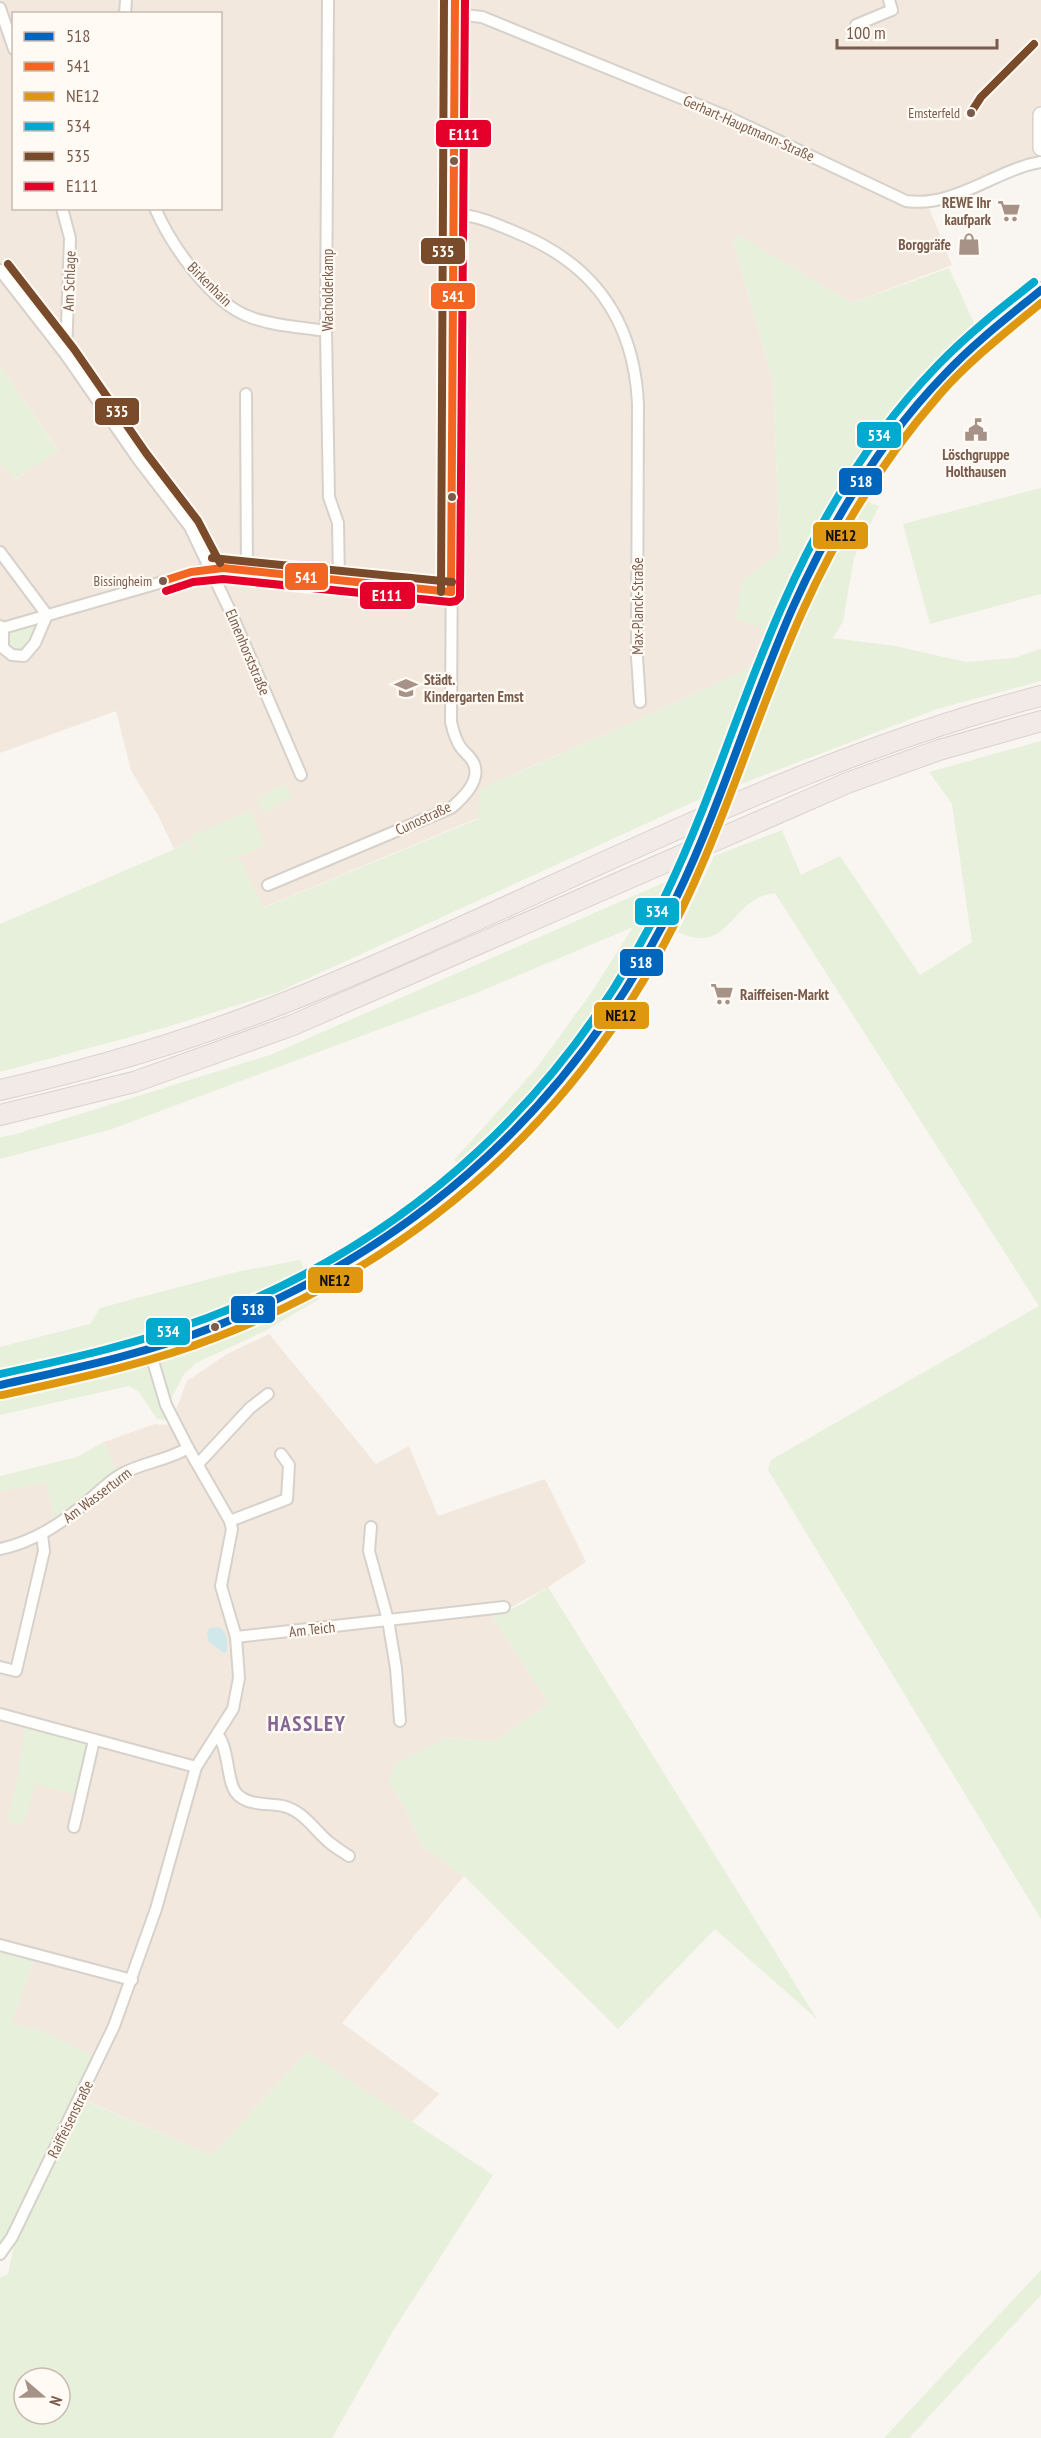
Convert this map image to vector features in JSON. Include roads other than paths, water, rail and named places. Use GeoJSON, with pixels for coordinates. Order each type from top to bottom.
{"type":"FeatureCollection","features":[{"type":"Feature","properties":{"kind":"highway"},"geometry":{"type":"LineString","coordinates":[[0,1090],[147,1053],[284,1004],[494,913],[661,836],[849,757],[943,724],[1041,696]]}},
{"type":"Feature","properties":{"kind":"highway"},"geometry":{"type":"LineString","coordinates":[[0,1115],[134,1082],[293,1025],[847,783],[939,750],[1041,721]]}},
{"type":"Feature","properties":{"kind":"main road"},"geometry":{"type":"LineString","coordinates":[[1041,115],[1041,148]]}},
{"type":"Feature","properties":{"kind":"main road"},"geometry":{"type":"LineString","coordinates":[[0,1385],[149,1348],[214,1326],[303,1286],[403,1227],[469,1177],[541,1106],[594,1040],[634,978],[676,897],[783,630],[835,524],[865,475],[906,418],[954,364],[1041,290]]}},
{"type":"Feature","properties":{"kind":"street","name":"Wacholderkamp"},"geometry":{"type":"LineString","coordinates":[[328,0],[326,331],[329,497],[338,524],[339,579]]}},
{"type":"Feature","properties":{"kind":"street","name":"Cunostraße"},"geometry":{"type":"LineString","coordinates":[[268,885],[451,808],[465,797],[474,779],[475,766],[469,755],[462,749],[451,722],[455,0]]}},
{"type":"Feature","properties":{"kind":"street"},"geometry":{"type":"LineString","coordinates":[[856,25],[892,10],[889,0]]}},
{"type":"Feature","properties":{"kind":"street"},"geometry":{"type":"LineString","coordinates":[[0,8],[12,43]]}},
{"type":"Feature","properties":{"kind":"street","name":"Gerhart-Hauptmann-Straße"},"geometry":{"type":"LineString","coordinates":[[455,14],[482,17],[577,55],[728,117],[891,195],[921,203],[938,200],[1005,172],[1041,162]]}},
{"type":"Feature","properties":{"kind":"street","name":"Am Schlage"},"geometry":{"type":"LineString","coordinates":[[63,210],[70,238],[66,356]]}},
{"type":"Feature","properties":{"kind":"street","name":"Birkenhain"},"geometry":{"type":"LineString","coordinates":[[156,210],[174,245],[192,268],[232,308],[252,318],[326,331]]}},
{"type":"Feature","properties":{"kind":"street","name":"Max-Planck-Straße"},"geometry":{"type":"LineString","coordinates":[[453,214],[471,215],[494,223],[562,255],[587,276],[602,293],[620,323],[636,376],[638,404],[637,657],[640,702]]}},
{"type":"Feature","properties":{"kind":"street","name":"Elmenhorststraße"},"geometry":{"type":"LineString","coordinates":[[0,270],[66,356],[138,459],[190,527],[211,568],[301,775]]}},
{"type":"Feature","properties":{"kind":"street"},"geometry":{"type":"LineString","coordinates":[[246,394],[247,570]]}},
{"type":"Feature","properties":{"kind":"street"},"geometry":{"type":"LineString","coordinates":[[0,552],[47,615]]}},
{"type":"Feature","properties":{"kind":"street"},"geometry":{"type":"LineString","coordinates":[[47,615],[35,643],[24,656],[12,655],[3,648],[1,627],[211,568],[451,592]]}},
{"type":"Feature","properties":{"kind":"street"},"geometry":{"type":"LineString","coordinates":[[149,1348],[166,1405],[230,1521],[287,1499],[289,1465],[281,1454]]}},
{"type":"Feature","properties":{"kind":"street"},"geometry":{"type":"LineString","coordinates":[[198,1464],[250,1408],[268,1394]]}},
{"type":"Feature","properties":{"kind":"street","name":"Am Wasserturm"},"geometry":{"type":"LineString","coordinates":[[0,1549],[42,1534],[68,1518],[117,1477],[136,1467],[171,1457],[188,1448]]}},
{"type":"Feature","properties":{"kind":"street","name":"Raiffeisenstraße"},"geometry":{"type":"LineString","coordinates":[[0,2254],[12,2237],[96,2066],[132,1980],[156,1909],[196,1767],[233,1709],[239,1678],[236,1637],[221,1586],[232,1529],[230,1521]]}},
{"type":"Feature","properties":{"kind":"street"},"geometry":{"type":"LineString","coordinates":[[371,1527],[369,1551],[388,1620],[396,1668],[400,1721]]}},
{"type":"Feature","properties":{"kind":"street"},"geometry":{"type":"LineString","coordinates":[[0,1667],[16,1671],[44,1551],[42,1534]]}},
{"type":"Feature","properties":{"kind":"street","name":"Am Teich"},"geometry":{"type":"LineString","coordinates":[[236,1637],[504,1607]]}},
{"type":"Feature","properties":{"kind":"street"},"geometry":{"type":"LineString","coordinates":[[0,1714],[196,1767]]}},
{"type":"Feature","properties":{"kind":"street"},"geometry":{"type":"LineString","coordinates":[[218,1735],[225,1744],[233,1788],[238,1796],[248,1801],[283,1806],[297,1812],[330,1844],[349,1856]]}},
{"type":"Feature","properties":{"kind":"street"},"geometry":{"type":"LineString","coordinates":[[75,1827],[94,1740]]}},
{"type":"Feature","properties":{"kind":"street"},"geometry":{"type":"LineString","coordinates":[[0,1945],[132,1980]]}},
{"type":"Feature","properties":{"kind":"water"},"geometry":{"type":"Polygon","coordinates":[[[218,1627],[223,1630],[227,1639],[227,1651],[224,1653],[208,1641],[207,1631],[218,1627]]]}},
{"type":"Feature","properties":{"kind":"place","name":"Emsterfeld"},"geometry":{"type":"Point","coordinates":[971,113]}},
{"type":"Feature","properties":{"kind":"place","name":"REWE Ihr kaufpark"},"geometry":{"type":"Point","coordinates":[1009,211]}},
{"type":"Feature","properties":{"kind":"place","name":"Borggräfe"},"geometry":{"type":"Point","coordinates":[969,244]}},
{"type":"Feature","properties":{"kind":"place","name":"Löschgruppe Holthausen"},"geometry":{"type":"Point","coordinates":[976,430]}},
{"type":"Feature","properties":{"kind":"place","name":"Bissingheim"},"geometry":{"type":"Point","coordinates":[163,581]}},
{"type":"Feature","properties":{"kind":"place","name":"Städt. Kindergarten Emst"},"geometry":{"type":"Point","coordinates":[406,688]}},
{"type":"Feature","properties":{"kind":"place","name":"Raiffeisen-Markt"},"geometry":{"type":"Point","coordinates":[722,994]}},
{"type":"Feature","properties":{"kind":"district","name":"HASSLEY"},"geometry":{"type":"Point","coordinates":[307,1723]}}]}
